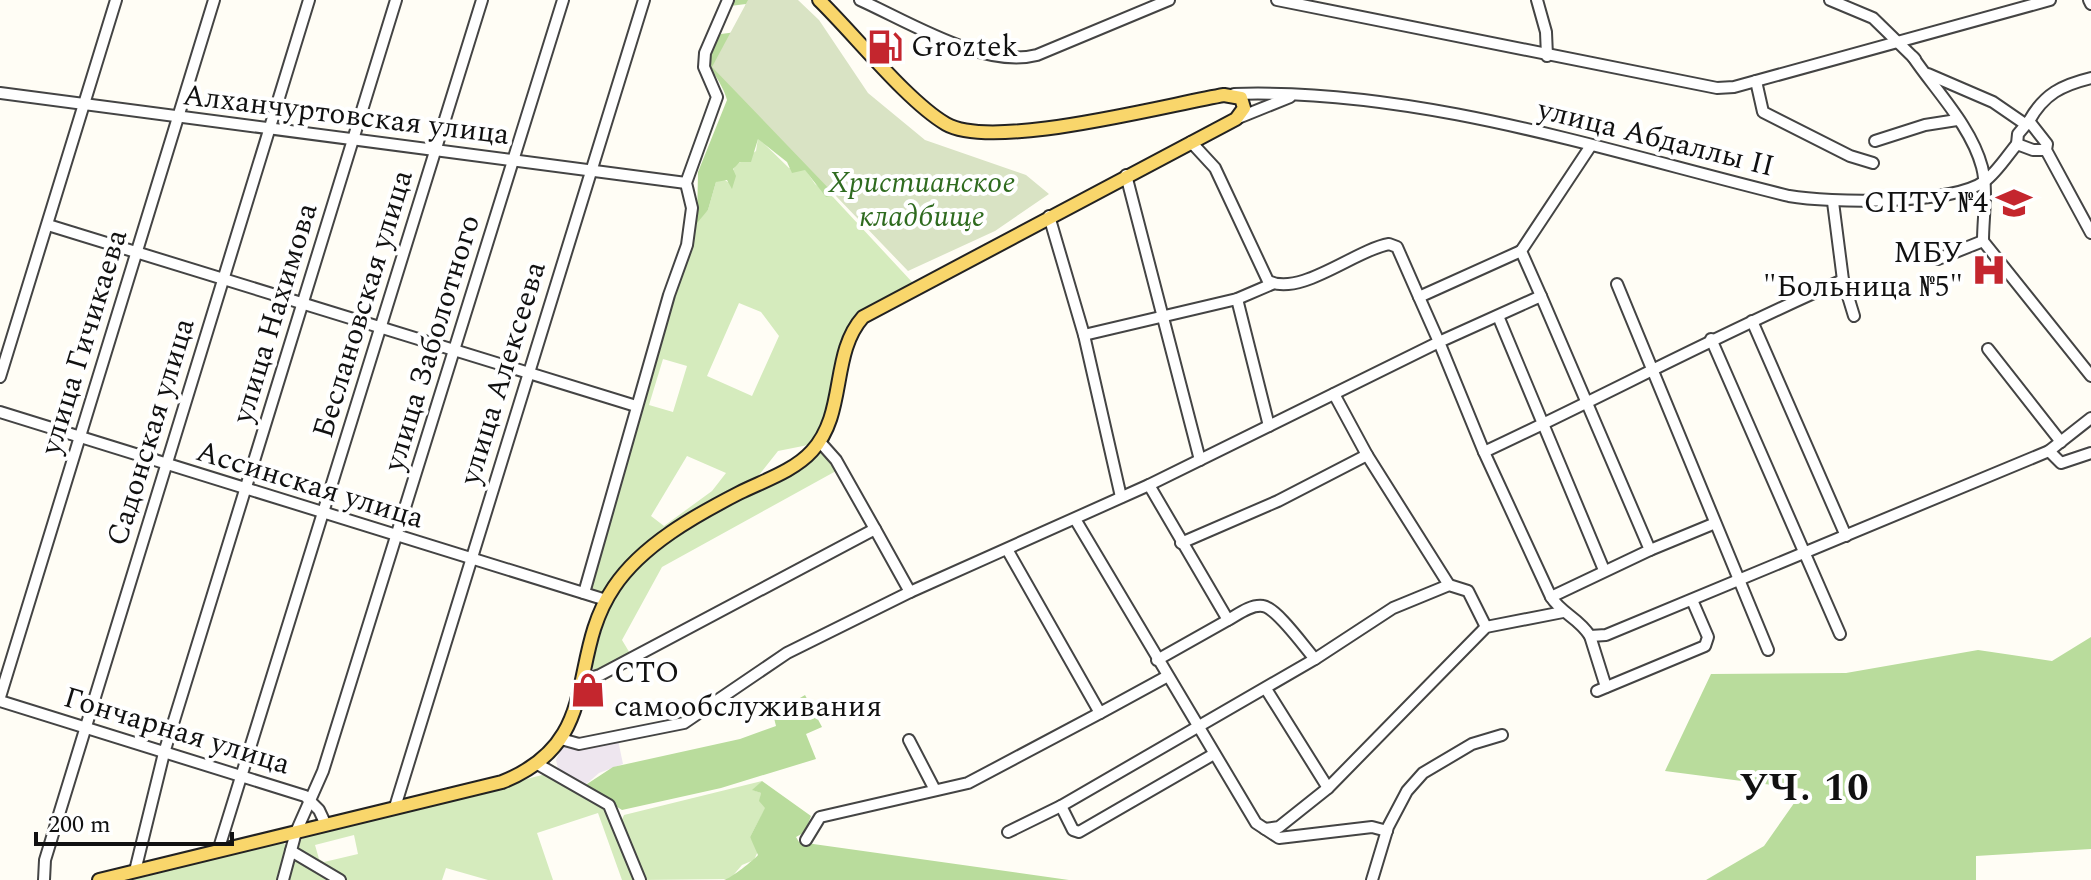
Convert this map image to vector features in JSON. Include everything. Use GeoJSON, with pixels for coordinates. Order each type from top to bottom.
{"type":"FeatureCollection","features":[{"type":"Feature","properties":{"kind":"main road"},"geometry":{"type":"LineString","coordinates":[[99,880],[502,782],[539,765],[561,739],[583,680],[606,600],[628,569],[660,542],[736,495],[790,468],[820,442],[836,405],[851,336],[863,317],[1242,114],[1244,101],[1234,94],[1036,129],[988,133],[961,130],[928,110],[823,1]]}},
{"type":"Feature","properties":{"kind":"street"},"geometry":{"type":"LineString","coordinates":[[0,377],[116,0]]}},
{"type":"Feature","properties":{"kind":"street","name":"улица Гичикаева"},"geometry":{"type":"LineString","coordinates":[[0,699],[214,0]]}},
{"type":"Feature","properties":{"kind":"street","name":"Садонская улица"},"geometry":{"type":"LineString","coordinates":[[44,880],[45,860],[309,0]]}},
{"type":"Feature","properties":{"kind":"street","name":"улица Нахимова"},"geometry":{"type":"LineString","coordinates":[[135,871],[164,753],[396,0]]}},
{"type":"Feature","properties":{"kind":"street","name":"Беслановская улица"},"geometry":{"type":"LineString","coordinates":[[218,851],[482,0]]}},
{"type":"Feature","properties":{"kind":"street","name":"улица Заболотного"},"geometry":{"type":"LineString","coordinates":[[283,880],[296,832],[323,771],[563,0]]}},
{"type":"Feature","properties":{"kind":"street","name":"улица Алексеева"},"geometry":{"type":"LineString","coordinates":[[395,807],[644,0]]}},
{"type":"Feature","properties":{"kind":"street"},"geometry":{"type":"LineString","coordinates":[[584,593],[636,406],[687,245],[692,208],[686,183],[717,97],[704,67],[705,53],[728,0]]}},
{"type":"Feature","properties":{"kind":"street"},"geometry":{"type":"LineString","coordinates":[[860,0],[966,47],[1014,60],[1037,55],[1169,0]]}},
{"type":"Feature","properties":{"kind":"street"},"geometry":{"type":"LineString","coordinates":[[1277,0],[1717,88],[1756,81],[1900,43],[2050,0]]}},
{"type":"Feature","properties":{"kind":"street"},"geometry":{"type":"LineString","coordinates":[[1537,0],[1546,32],[1547,56]]}},
{"type":"Feature","properties":{"kind":"street"},"geometry":{"type":"LineString","coordinates":[[1830,0],[1873,18],[1936,80],[1993,102],[2027,122],[2047,144],[2046,150],[2091,233]]}},
{"type":"Feature","properties":{"kind":"street"},"geometry":{"type":"LineString","coordinates":[[1913,57],[1977,155],[1984,182],[1983,241],[2091,376]]}},
{"type":"Feature","properties":{"kind":"street"},"geometry":{"type":"LineString","coordinates":[[1984,182],[2017,144],[2038,105],[2051,92],[2091,78]]}},
{"type":"Feature","properties":{"kind":"street"},"geometry":{"type":"LineString","coordinates":[[1756,81],[1763,112],[1850,156],[1873,163]]}},
{"type":"Feature","properties":{"kind":"street","name":"Алханчуртовская улица"},"geometry":{"type":"LineString","coordinates":[[0,93],[177,119],[354,138],[686,183]]}},
{"type":"Feature","properties":{"kind":"street","name":"улица Абдаллы II"},"geometry":{"type":"LineString","coordinates":[[1234,94],[1304,95],[1433,109],[1789,196],[1833,202],[1947,194],[1984,182]]}},
{"type":"Feature","properties":{"kind":"street"},"geometry":{"type":"LineString","coordinates":[[1236,119],[1282,99],[1304,95]]}},
{"type":"Feature","properties":{"kind":"street"},"geometry":{"type":"LineString","coordinates":[[1875,141],[1925,125],[1957,120]]}},
{"type":"Feature","properties":{"kind":"street"},"geometry":{"type":"LineString","coordinates":[[1191,142],[1215,168],[1258,266],[1272,284]]}},
{"type":"Feature","properties":{"kind":"street"},"geometry":{"type":"LineString","coordinates":[[2017,144],[2033,150],[2046,150]]}},
{"type":"Feature","properties":{"kind":"street"},"geometry":{"type":"LineString","coordinates":[[1419,297],[1521,251],[1590,147]]}},
{"type":"Feature","properties":{"kind":"street"},"geometry":{"type":"LineString","coordinates":[[1126,175],[1200,460]]}},
{"type":"Feature","properties":{"kind":"street"},"geometry":{"type":"LineString","coordinates":[[1833,202],[1843,280],[1854,316]]}},
{"type":"Feature","properties":{"kind":"street"},"geometry":{"type":"LineString","coordinates":[[1049,216],[1084,335],[1121,497]]}},
{"type":"Feature","properties":{"kind":"street"},"geometry":{"type":"LineString","coordinates":[[48,225],[527,375],[636,406]]}},
{"type":"Feature","properties":{"kind":"street"},"geometry":{"type":"LineString","coordinates":[[1938,259],[1983,241]]}},
{"type":"Feature","properties":{"kind":"street"},"geometry":{"type":"LineString","coordinates":[[1084,335],[1237,299],[1272,284],[1306,279],[1384,244],[1397,247],[1484,452],[1551,597],[1563,612],[1581,622],[1590,636],[1602,689],[1705,646],[1708,637],[1692,600]]}},
{"type":"Feature","properties":{"kind":"street"},"geometry":{"type":"LineString","coordinates":[[1521,251],[1650,550]]}},
{"type":"Feature","properties":{"kind":"street"},"geometry":{"type":"LineString","coordinates":[[1484,452],[1588,403],[1650,368],[1843,280]]}},
{"type":"Feature","properties":{"kind":"street"},"geometry":{"type":"LineString","coordinates":[[1617,284],[1713,524],[1768,650]]}},
{"type":"Feature","properties":{"kind":"street"},"geometry":{"type":"LineString","coordinates":[[561,739],[579,744],[684,723],[787,653],[910,592],[1008,551],[1149,485],[1439,342],[1541,296]]}},
{"type":"Feature","properties":{"kind":"street"},"geometry":{"type":"LineString","coordinates":[[1237,299],[1269,426]]}},
{"type":"Feature","properties":{"kind":"street"},"geometry":{"type":"LineString","coordinates":[[1498,316],[1604,570]]}},
{"type":"Feature","properties":{"kind":"street"},"geometry":{"type":"LineString","coordinates":[[1752,321],[1846,536]]}},
{"type":"Feature","properties":{"kind":"street"},"geometry":{"type":"LineString","coordinates":[[1711,339],[1840,634]]}},
{"type":"Feature","properties":{"kind":"street"},"geometry":{"type":"LineString","coordinates":[[1988,349],[2061,442]]}},
{"type":"Feature","properties":{"kind":"street"},"geometry":{"type":"LineString","coordinates":[[1334,394],[1367,455],[1449,585]]}},
{"type":"Feature","properties":{"kind":"street","name":"Ассинская улица"},"geometry":{"type":"LineString","coordinates":[[0,412],[606,600]]}},
{"type":"Feature","properties":{"kind":"street"},"geometry":{"type":"LineString","coordinates":[[1590,636],[1606,635],[2049,451],[2091,418]]}},
{"type":"Feature","properties":{"kind":"street"},"geometry":{"type":"LineString","coordinates":[[820,442],[836,460],[910,592]]}},
{"type":"Feature","properties":{"kind":"street"},"geometry":{"type":"LineString","coordinates":[[2049,451],[2061,463],[2091,453]]}},
{"type":"Feature","properties":{"kind":"street"},"geometry":{"type":"LineString","coordinates":[[1181,543],[1278,501],[1367,455]]}},
{"type":"Feature","properties":{"kind":"street"},"geometry":{"type":"LineString","coordinates":[[1149,485],[1228,620]]}},
{"type":"Feature","properties":{"kind":"street"},"geometry":{"type":"LineString","coordinates":[[1075,519],[1250,815],[1279,838],[1372,827],[1387,831]]}},
{"type":"Feature","properties":{"kind":"street"},"geometry":{"type":"LineString","coordinates":[[1551,597],[1604,570],[1713,524]]}},
{"type":"Feature","properties":{"kind":"street"},"geometry":{"type":"LineString","coordinates":[[583,680],[600,675],[784,580],[875,529]]}},
{"type":"Feature","properties":{"kind":"street"},"geometry":{"type":"LineString","coordinates":[[1008,551],[1100,713]]}},
{"type":"Feature","properties":{"kind":"street"},"geometry":{"type":"LineString","coordinates":[[1008,832],[1061,806],[1266,689],[1393,608],[1449,585],[1468,591],[1486,627]]}},
{"type":"Feature","properties":{"kind":"street"},"geometry":{"type":"LineString","coordinates":[[1157,660],[1228,620],[1263,606],[1273,611],[1315,659]]}},
{"type":"Feature","properties":{"kind":"street"},"geometry":{"type":"LineString","coordinates":[[1265,829],[1279,827],[1328,788],[1486,627],[1563,612]]}},
{"type":"Feature","properties":{"kind":"street"},"geometry":{"type":"LineString","coordinates":[[806,840],[820,817],[980,778],[1166,677]]}},
{"type":"Feature","properties":{"kind":"street"},"geometry":{"type":"LineString","coordinates":[[1266,689],[1328,788]]}},
{"type":"Feature","properties":{"kind":"street","name":"Гончарная улица"},"geometry":{"type":"LineString","coordinates":[[0,699],[240,779],[311,799],[326,825]]}},
{"type":"Feature","properties":{"kind":"street"},"geometry":{"type":"LineString","coordinates":[[1372,880],[1387,831],[1407,791],[1423,773],[1472,744],[1502,735]]}},
{"type":"Feature","properties":{"kind":"street"},"geometry":{"type":"LineString","coordinates":[[909,740],[935,790]]}},
{"type":"Feature","properties":{"kind":"street"},"geometry":{"type":"LineString","coordinates":[[1061,806],[1077,832],[1214,754]]}},
{"type":"Feature","properties":{"kind":"street"},"geometry":{"type":"LineString","coordinates":[[539,765],[609,805],[617,817],[640,880]]}},
{"type":"Feature","properties":{"kind":"street"},"geometry":{"type":"LineString","coordinates":[[291,851],[340,880]]}},
{"type":"Feature","properties":{"kind":"shaded area"},"geometry":{"type":"Polygon","coordinates":[[[618,740],[623,764],[599,773],[584,786],[559,773],[556,760],[563,744],[618,740]]]}},
{"type":"Feature","properties":{"kind":"green space"},"geometry":{"type":"Polygon","coordinates":[[[730,0],[797,0],[838,194],[826,197],[805,170],[792,173],[787,162],[758,139],[751,162],[740,162],[733,169],[736,176],[732,189],[727,180],[716,182],[708,210],[697,223],[698,172],[727,100],[712,68],[710,53],[721,34],[736,32],[746,4],[730,6],[730,0]]]}},
{"type":"Feature","properties":{"kind":"green space","name":"Христианское кладбище"},"geometry":{"type":"Polygon","coordinates":[[[748,0],[798,0],[819,20],[868,93],[925,140],[1026,175],[1049,194],[995,231],[908,271],[712,67],[748,0]]]}},
{"type":"Feature","properties":{"kind":"green space"},"geometry":{"type":"Polygon","coordinates":[[[758,138],[789,168],[805,169],[815,184],[833,197],[913,283],[863,309],[845,331],[832,403],[813,444],[778,451],[755,480],[721,497],[604,593],[597,593],[590,585],[635,421],[693,241],[695,222],[708,210],[716,182],[721,178],[728,182],[735,166],[756,151],[758,138]],[[739,303],[707,376],[752,396],[779,336],[761,312],[739,303]],[[663,359],[649,405],[673,412],[687,366],[663,359]],[[687,456],[651,516],[664,526],[712,491],[726,473],[687,456]]]}},
{"type":"Feature","properties":{"kind":"green space"},"geometry":{"type":"Polygon","coordinates":[[[819,452],[828,456],[836,471],[662,567],[622,640],[631,655],[599,671],[593,669],[601,633],[615,598],[635,569],[661,545],[691,524],[819,452]]]}},
{"type":"Feature","properties":{"kind":"green space"},"geometry":{"type":"Polygon","coordinates":[[[2091,637],[2091,849],[1976,856],[1976,880],[1706,880],[1764,846],[1804,789],[1665,771],[1711,674],[1846,673],[1978,650],[2052,661],[2091,637]]]}},
{"type":"Feature","properties":{"kind":"green space"},"geometry":{"type":"Polygon","coordinates":[[[805,695],[822,727],[806,734],[816,759],[721,788],[622,810],[584,786],[613,767],[740,739],[776,726],[773,714],[805,695]]]}},
{"type":"Feature","properties":{"kind":"green space"},"geometry":{"type":"Polygon","coordinates":[[[546,774],[606,807],[638,880],[622,880],[598,813],[537,833],[553,880],[488,880],[446,868],[442,880],[347,880],[298,850],[298,842],[306,836],[546,774]],[[354,835],[315,845],[319,859],[324,862],[358,854],[354,835]]]}},
{"type":"Feature","properties":{"kind":"green space"},"geometry":{"type":"Polygon","coordinates":[[[762,781],[753,790],[761,793],[760,801],[766,807],[750,837],[758,851],[754,860],[742,865],[730,879],[642,880],[621,822],[624,815],[762,781]]]}},
{"type":"Feature","properties":{"kind":"green space"},"geometry":{"type":"Polygon","coordinates":[[[762,781],[811,816],[805,832],[796,837],[799,842],[1069,880],[724,880],[758,855],[750,837],[765,808],[759,801],[761,793],[752,790],[762,781]]]}},
{"type":"Feature","properties":{"kind":"green space"},"geometry":{"type":"Polygon","coordinates":[[[281,841],[288,847],[279,880],[133,880],[132,876],[281,841]]]}},
{"type":"Feature","properties":{"kind":"green space"},"geometry":{"type":"Polygon","coordinates":[[[296,859],[336,880],[287,880],[296,859]]]}},
{"type":"Feature","properties":{"kind":"place","name":"Groztek"},"geometry":{"type":"Point","coordinates":[885,47]}},
{"type":"Feature","properties":{"kind":"place","name":"СПТУ №4"},"geometry":{"type":"Point","coordinates":[2014,203]}},
{"type":"Feature","properties":{"kind":"place","name":"МБУ \"Больница №5\""},"geometry":{"type":"Point","coordinates":[1989,270]}},
{"type":"Feature","properties":{"kind":"place","name":"СТО самообслуживания"},"geometry":{"type":"Point","coordinates":[588,690]}},
{"type":"Feature","properties":{"kind":"district","name":"УЧ. 10"},"geometry":{"type":"Point","coordinates":[1805,789]}}]}
